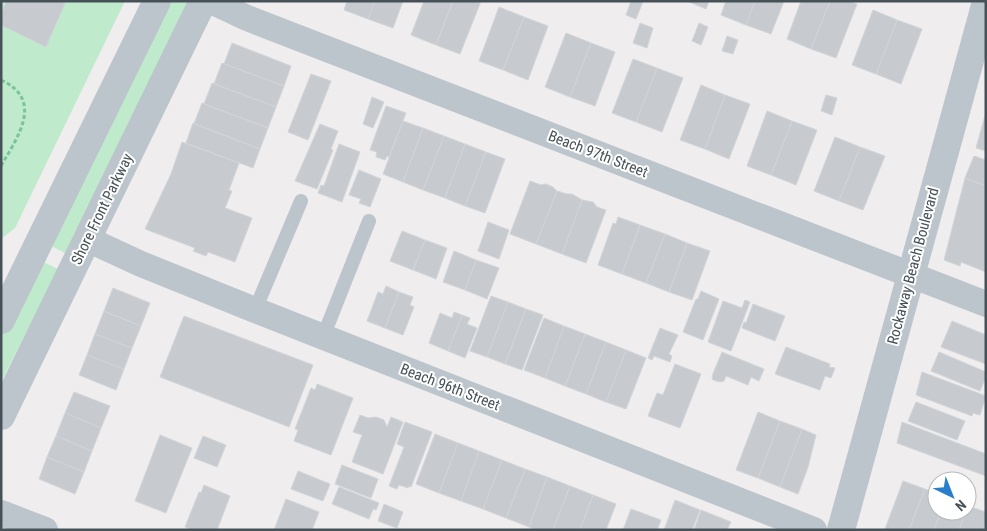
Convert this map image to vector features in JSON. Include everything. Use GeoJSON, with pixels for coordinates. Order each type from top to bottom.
{"type":"FeatureCollection","features":[{"type":"Feature","properties":{"kind":"street"},"geometry":{"type":"LineString","coordinates":[[1,320],[157,1]]}},
{"type":"Feature","properties":{"kind":"street","name":"Shore Front Parkway"},"geometry":{"type":"LineString","coordinates":[[1,416],[203,1]]}},
{"type":"Feature","properties":{"kind":"street","name":"Beach 97th Street"},"geometry":{"type":"LineString","coordinates":[[211,1],[266,25],[986,304]]}},
{"type":"Feature","properties":{"kind":"street","name":"Rockaway Beach Boulevard"},"geometry":{"type":"LineString","coordinates":[[841,530],[983,3]]}},
{"type":"Feature","properties":{"kind":"street","name":"Beach 96th Street"},"geometry":{"type":"LineString","coordinates":[[87,239],[141,264],[255,310],[814,530]]}},
{"type":"Feature","properties":{"kind":"street"},"geometry":{"type":"LineString","coordinates":[[1,513],[45,530]]}},
{"type":"Feature","properties":{"kind":"lane"},"geometry":{"type":"LineString","coordinates":[[255,310],[301,201]]}},
{"type":"Feature","properties":{"kind":"lane"},"geometry":{"type":"LineString","coordinates":[[323,337],[369,221]]}},
{"type":"Feature","properties":{"kind":"path"},"geometry":{"type":"LineString","coordinates":[[1,80],[11,84],[19,93],[24,104],[25,117],[21,130],[1,166]]}},
{"type":"Feature","properties":{"kind":"green space"},"geometry":{"type":"Polygon","coordinates":[[[1,1],[125,1],[15,228],[1,239],[1,1]]]}},
{"type":"Feature","properties":{"kind":"green space"},"geometry":{"type":"Polygon","coordinates":[[[165,1],[188,1],[65,253],[47,244],[165,1]]]}},
{"type":"Feature","properties":{"kind":"green space"},"geometry":{"type":"Polygon","coordinates":[[[39,260],[58,269],[1,382],[1,335],[39,260]]]}},
{"type":"Feature","properties":{"kind":"building"},"geometry":{"type":"Polygon","coordinates":[[[7,1],[66,1],[46,47],[1,25],[1,13],[7,1]]]}},
{"type":"Feature","properties":{"kind":"building"},"geometry":{"type":"Polygon","coordinates":[[[347,1],[375,1],[368,19],[344,10],[347,1]]]}},
{"type":"Feature","properties":{"kind":"building"},"geometry":{"type":"Polygon","coordinates":[[[375,1],[403,1],[393,28],[368,19],[375,1]]]}},
{"type":"Feature","properties":{"kind":"building"},"geometry":{"type":"Polygon","coordinates":[[[424,1],[453,1],[436,45],[411,35],[424,1]]]}},
{"type":"Feature","properties":{"kind":"building"},"geometry":{"type":"Polygon","coordinates":[[[453,1],[481,1],[460,54],[436,45],[453,1]]]}},
{"type":"Feature","properties":{"kind":"building"},"geometry":{"type":"Polygon","coordinates":[[[631,1],[643,1],[636,19],[626,15],[631,1]]]}},
{"type":"Feature","properties":{"kind":"building"},"geometry":{"type":"Polygon","coordinates":[[[687,1],[709,1],[706,9],[687,1]]]}},
{"type":"Feature","properties":{"kind":"building"},"geometry":{"type":"Polygon","coordinates":[[[726,1],[755,1],[746,25],[721,15],[726,1]]]}},
{"type":"Feature","properties":{"kind":"building"},"geometry":{"type":"Polygon","coordinates":[[[755,1],[784,1],[771,34],[746,25],[755,1]]]}},
{"type":"Feature","properties":{"kind":"building"},"geometry":{"type":"Polygon","coordinates":[[[801,1],[830,1],[811,49],[787,39],[801,1]]]}},
{"type":"Feature","properties":{"kind":"building"},"geometry":{"type":"Polygon","coordinates":[[[830,1],[849,1],[857,4],[836,58],[811,49],[830,1]]]}},
{"type":"Feature","properties":{"kind":"building"},"geometry":{"type":"Polygon","coordinates":[[[499,7],[524,17],[503,70],[479,61],[499,7]]]}},
{"type":"Feature","properties":{"kind":"building"},"geometry":{"type":"Polygon","coordinates":[[[873,10],[897,20],[876,74],[852,65],[873,10]]]}},
{"type":"Feature","properties":{"kind":"building"},"geometry":{"type":"Polygon","coordinates":[[[524,17],[548,26],[528,80],[503,70],[524,17]]]}},
{"type":"Feature","properties":{"kind":"building"},"geometry":{"type":"Polygon","coordinates":[[[897,20],[922,29],[901,84],[876,74],[897,20]]]}},
{"type":"Feature","properties":{"kind":"building"},"geometry":{"type":"Polygon","coordinates":[[[640,23],[653,28],[647,48],[633,43],[640,23]]]}},
{"type":"Feature","properties":{"kind":"building"},"geometry":{"type":"Polygon","coordinates":[[[699,23],[708,27],[701,45],[692,41],[699,23]]]}},
{"type":"Feature","properties":{"kind":"building"},"geometry":{"type":"Polygon","coordinates":[[[566,33],[591,43],[570,97],[545,87],[566,33]]]}},
{"type":"Feature","properties":{"kind":"building"},"geometry":{"type":"Polygon","coordinates":[[[727,36],[738,40],[733,54],[722,51],[727,36]]]}},
{"type":"Feature","properties":{"kind":"building"},"geometry":{"type":"Polygon","coordinates":[[[232,43],[291,66],[284,86],[224,64],[232,43]]]}},
{"type":"Feature","properties":{"kind":"building"},"geometry":{"type":"Polygon","coordinates":[[[591,43],[615,52],[595,106],[570,97],[591,43]]]}},
{"type":"Feature","properties":{"kind":"building"},"geometry":{"type":"Polygon","coordinates":[[[633,59],[657,68],[636,122],[612,113],[633,59]]]}},
{"type":"Feature","properties":{"kind":"building"},"geometry":{"type":"Polygon","coordinates":[[[222,63],[284,86],[276,107],[214,84],[222,63]]]}},
{"type":"Feature","properties":{"kind":"building"},"geometry":{"type":"Polygon","coordinates":[[[657,68],[683,78],[662,132],[636,122],[657,68]]]}},
{"type":"Feature","properties":{"kind":"building"},"geometry":{"type":"Polygon","coordinates":[[[311,74],[331,81],[308,140],[288,132],[311,74]]]}},
{"type":"Feature","properties":{"kind":"building"},"geometry":{"type":"Polygon","coordinates":[[[212,83],[276,107],[268,128],[204,104],[212,83]]]}},
{"type":"Feature","properties":{"kind":"building"},"geometry":{"type":"Polygon","coordinates":[[[701,85],[725,95],[705,149],[680,140],[701,85]]]}},
{"type":"Feature","properties":{"kind":"building"},"geometry":{"type":"Polygon","coordinates":[[[725,95],[750,104],[729,159],[705,149],[725,95]]]}},
{"type":"Feature","properties":{"kind":"building"},"geometry":{"type":"Polygon","coordinates":[[[826,95],[837,98],[832,115],[821,111],[826,95]]]}},
{"type":"Feature","properties":{"kind":"building"},"geometry":{"type":"Polygon","coordinates":[[[372,97],[384,102],[373,128],[363,124],[372,97]]]}},
{"type":"Feature","properties":{"kind":"building"},"geometry":{"type":"Polygon","coordinates":[[[202,103],[268,128],[260,149],[194,124],[202,103]]]}},
{"type":"Feature","properties":{"kind":"building"},"geometry":{"type":"Polygon","coordinates":[[[386,106],[406,113],[389,157],[387,156],[385,160],[376,157],[377,152],[370,150],[386,106]]]}},
{"type":"Feature","properties":{"kind":"building"},"geometry":{"type":"Polygon","coordinates":[[[767,111],[792,121],[771,175],[747,166],[767,111]]]}},
{"type":"Feature","properties":{"kind":"building"},"geometry":{"type":"Polygon","coordinates":[[[986,112],[986,151],[976,148],[986,112]]]}},
{"type":"Feature","properties":{"kind":"building"},"geometry":{"type":"Polygon","coordinates":[[[403,121],[423,128],[403,182],[383,174],[403,121]]]}},
{"type":"Feature","properties":{"kind":"building"},"geometry":{"type":"Polygon","coordinates":[[[792,121],[817,130],[796,185],[771,175],[792,121]]]}},
{"type":"Feature","properties":{"kind":"building"},"geometry":{"type":"Polygon","coordinates":[[[193,123],[260,149],[253,168],[186,143],[193,123]]]}},
{"type":"Feature","properties":{"kind":"building"},"geometry":{"type":"Polygon","coordinates":[[[320,124],[338,131],[331,149],[333,150],[317,189],[295,181],[320,124]]]}},
{"type":"Feature","properties":{"kind":"building"},"geometry":{"type":"Polygon","coordinates":[[[423,128],[444,136],[423,190],[403,182],[423,128]]]}},
{"type":"Feature","properties":{"kind":"building"},"geometry":{"type":"Polygon","coordinates":[[[444,136],[465,144],[445,198],[423,190],[444,136]]]}},
{"type":"Feature","properties":{"kind":"building"},"geometry":{"type":"Polygon","coordinates":[[[835,137],[860,147],[839,201],[814,191],[835,137]]]}},
{"type":"Feature","properties":{"kind":"building"},"geometry":{"type":"Polygon","coordinates":[[[182,142],[239,163],[229,190],[232,191],[225,208],[252,218],[235,262],[208,252],[206,256],[193,251],[195,248],[145,229],[171,174],[182,142]]]}},
{"type":"Feature","properties":{"kind":"building"},"geometry":{"type":"Polygon","coordinates":[[[339,144],[360,152],[342,202],[318,193],[321,185],[324,186],[339,144]]]}},
{"type":"Feature","properties":{"kind":"building"},"geometry":{"type":"Polygon","coordinates":[[[465,144],[486,152],[465,206],[445,198],[465,144]]]}},
{"type":"Feature","properties":{"kind":"building"},"geometry":{"type":"Polygon","coordinates":[[[860,147],[885,156],[863,210],[839,201],[860,147]]]}},
{"type":"Feature","properties":{"kind":"building"},"geometry":{"type":"Polygon","coordinates":[[[486,152],[505,159],[485,213],[465,206],[486,152]]]}},
{"type":"Feature","properties":{"kind":"building"},"geometry":{"type":"Polygon","coordinates":[[[974,156],[986,160],[986,186],[965,178],[974,156]]]}},
{"type":"Feature","properties":{"kind":"building"},"geometry":{"type":"Polygon","coordinates":[[[359,170],[381,179],[370,207],[359,203],[361,199],[349,195],[359,170]]]}},
{"type":"Feature","properties":{"kind":"building"},"geometry":{"type":"Polygon","coordinates":[[[965,178],[986,186],[986,272],[961,262],[960,266],[944,260],[965,178]]]}},
{"type":"Feature","properties":{"kind":"building"},"geometry":{"type":"Polygon","coordinates":[[[530,181],[541,185],[546,184],[557,191],[536,244],[510,234],[530,181]]]}},
{"type":"Feature","properties":{"kind":"building"},"geometry":{"type":"Polygon","coordinates":[[[557,191],[572,194],[582,200],[562,254],[536,244],[557,191]]]}},
{"type":"Feature","properties":{"kind":"building"},"geometry":{"type":"Polygon","coordinates":[[[582,200],[593,202],[597,207],[606,210],[586,263],[562,254],[582,200]]]}},
{"type":"Feature","properties":{"kind":"building"},"geometry":{"type":"Polygon","coordinates":[[[618,217],[640,225],[622,274],[598,265],[613,223],[616,224],[618,217]]]}},
{"type":"Feature","properties":{"kind":"building"},"geometry":{"type":"Polygon","coordinates":[[[488,222],[509,230],[499,259],[478,251],[488,222]]]}},
{"type":"Feature","properties":{"kind":"building"},"geometry":{"type":"Polygon","coordinates":[[[640,225],[665,234],[646,283],[622,274],[640,225]]]}},
{"type":"Feature","properties":{"kind":"building"},"geometry":{"type":"Polygon","coordinates":[[[402,231],[425,240],[413,270],[390,261],[402,231]]]}},
{"type":"Feature","properties":{"kind":"building"},"geometry":{"type":"Polygon","coordinates":[[[665,234],[687,243],[669,292],[646,283],[665,234]]]}},
{"type":"Feature","properties":{"kind":"building"},"geometry":{"type":"Polygon","coordinates":[[[425,240],[447,248],[436,279],[413,270],[425,240]]]}},
{"type":"Feature","properties":{"kind":"building"},"geometry":{"type":"Polygon","coordinates":[[[687,243],[710,251],[692,300],[669,292],[687,243]]]}},
{"type":"Feature","properties":{"kind":"building"},"geometry":{"type":"Polygon","coordinates":[[[454,251],[476,260],[465,290],[443,282],[454,251]]]}},
{"type":"Feature","properties":{"kind":"building"},"geometry":{"type":"Polygon","coordinates":[[[476,260],[499,268],[487,299],[465,290],[476,260]]]}},
{"type":"Feature","properties":{"kind":"building"},"geometry":{"type":"Polygon","coordinates":[[[386,286],[399,292],[385,328],[367,321],[378,292],[383,294],[386,286]]]}},
{"type":"Feature","properties":{"kind":"building"},"geometry":{"type":"Polygon","coordinates":[[[113,288],[150,303],[141,326],[104,311],[113,288]]]}},
{"type":"Feature","properties":{"kind":"building"},"geometry":{"type":"Polygon","coordinates":[[[701,291],[719,299],[703,340],[683,332],[701,291]]]}},
{"type":"Feature","properties":{"kind":"building"},"geometry":{"type":"Polygon","coordinates":[[[399,292],[413,297],[410,305],[414,307],[403,335],[385,328],[399,292]]]}},
{"type":"Feature","properties":{"kind":"building"},"geometry":{"type":"Polygon","coordinates":[[[491,296],[508,302],[487,357],[470,351],[491,296]]]}},
{"type":"Feature","properties":{"kind":"building"},"geometry":{"type":"Polygon","coordinates":[[[745,300],[750,302],[731,351],[708,342],[723,301],[742,308],[745,300]]]}},
{"type":"Feature","properties":{"kind":"building"},"geometry":{"type":"Polygon","coordinates":[[[508,302],[526,309],[505,364],[487,357],[508,302]]]}},
{"type":"Feature","properties":{"kind":"building"},"geometry":{"type":"Polygon","coordinates":[[[753,304],[785,316],[775,341],[742,328],[744,322],[746,323],[753,304]]]}},
{"type":"Feature","properties":{"kind":"building"},"geometry":{"type":"Polygon","coordinates":[[[526,309],[543,315],[522,370],[505,364],[526,309]]]}},
{"type":"Feature","properties":{"kind":"building"},"geometry":{"type":"Polygon","coordinates":[[[104,311],[141,326],[132,348],[95,334],[104,311]]]}},
{"type":"Feature","properties":{"kind":"building"},"geometry":{"type":"Polygon","coordinates":[[[454,312],[462,315],[448,351],[429,343],[440,313],[452,318],[454,312]]]}},
{"type":"Feature","properties":{"kind":"building"},"geometry":{"type":"Polygon","coordinates":[[[462,315],[470,318],[467,324],[477,328],[465,358],[448,351],[462,315]]]}},
{"type":"Feature","properties":{"kind":"building"},"geometry":{"type":"Polygon","coordinates":[[[184,316],[313,365],[289,427],[160,377],[184,316]]]}},
{"type":"Feature","properties":{"kind":"building"},"geometry":{"type":"Polygon","coordinates":[[[544,318],[564,326],[545,378],[524,370],[544,318]]]}},
{"type":"Feature","properties":{"kind":"building"},"geometry":{"type":"Polygon","coordinates":[[[952,321],[986,335],[986,364],[941,347],[952,321]]]}},
{"type":"Feature","properties":{"kind":"building"},"geometry":{"type":"Polygon","coordinates":[[[564,326],[585,334],[565,386],[545,378],[564,326]]]}},
{"type":"Feature","properties":{"kind":"building"},"geometry":{"type":"Polygon","coordinates":[[[660,328],[678,335],[669,354],[672,356],[670,362],[654,356],[652,360],[648,358],[660,328]]]}},
{"type":"Feature","properties":{"kind":"building"},"geometry":{"type":"Polygon","coordinates":[[[95,334],[132,348],[124,369],[87,355],[95,334]]]}},
{"type":"Feature","properties":{"kind":"building"},"geometry":{"type":"Polygon","coordinates":[[[585,334],[606,342],[586,394],[565,386],[585,334]]]}},
{"type":"Feature","properties":{"kind":"building"},"geometry":{"type":"Polygon","coordinates":[[[606,342],[626,350],[606,402],[586,394],[606,342]]]}},
{"type":"Feature","properties":{"kind":"building"},"geometry":{"type":"Polygon","coordinates":[[[786,347],[830,364],[829,367],[835,368],[831,378],[825,376],[820,390],[775,374],[786,347]]]}},
{"type":"Feature","properties":{"kind":"building"},"geometry":{"type":"Polygon","coordinates":[[[626,350],[646,358],[626,409],[606,402],[626,350]]]}},
{"type":"Feature","properties":{"kind":"building"},"geometry":{"type":"Polygon","coordinates":[[[722,352],[764,369],[759,381],[751,377],[748,385],[726,376],[724,381],[713,380],[712,376],[722,352]]]}},
{"type":"Feature","properties":{"kind":"building"},"geometry":{"type":"Polygon","coordinates":[[[939,352],[986,372],[986,377],[980,391],[931,371],[939,352]]]}},
{"type":"Feature","properties":{"kind":"building"},"geometry":{"type":"Polygon","coordinates":[[[87,355],[124,369],[116,390],[79,375],[87,355]]]}},
{"type":"Feature","properties":{"kind":"building"},"geometry":{"type":"Polygon","coordinates":[[[675,364],[701,374],[680,428],[648,416],[657,393],[663,395],[675,364]]]}},
{"type":"Feature","properties":{"kind":"building"},"geometry":{"type":"Polygon","coordinates":[[[922,372],[986,396],[980,415],[973,413],[972,416],[916,395],[922,372]]]}},
{"type":"Feature","properties":{"kind":"building"},"geometry":{"type":"Polygon","coordinates":[[[317,384],[353,398],[331,455],[294,441],[298,430],[295,429],[311,388],[315,390],[317,384]]]}},
{"type":"Feature","properties":{"kind":"building"},"geometry":{"type":"Polygon","coordinates":[[[74,392],[110,406],[101,428],[65,413],[74,392]]]}},
{"type":"Feature","properties":{"kind":"building"},"geometry":{"type":"Polygon","coordinates":[[[916,402],[965,421],[957,440],[908,421],[916,402]]]}},
{"type":"Feature","properties":{"kind":"building"},"geometry":{"type":"Polygon","coordinates":[[[758,412],[780,421],[758,478],[736,470],[758,412]]]}},
{"type":"Feature","properties":{"kind":"building"},"geometry":{"type":"Polygon","coordinates":[[[65,413],[101,428],[92,451],[56,436],[65,413]]]}},
{"type":"Feature","properties":{"kind":"building"},"geometry":{"type":"Polygon","coordinates":[[[360,415],[384,420],[387,427],[391,417],[403,422],[383,474],[352,462],[362,435],[353,432],[360,415]]]}},
{"type":"Feature","properties":{"kind":"building"},"geometry":{"type":"Polygon","coordinates":[[[780,421],[802,429],[780,487],[758,478],[780,421]]]}},
{"type":"Feature","properties":{"kind":"building"},"geometry":{"type":"Polygon","coordinates":[[[405,422],[432,432],[411,487],[399,485],[397,489],[389,486],[404,447],[397,444],[405,422]]]}},
{"type":"Feature","properties":{"kind":"building"},"geometry":{"type":"Polygon","coordinates":[[[902,422],[986,454],[986,476],[977,471],[897,443],[902,422]]]}},
{"type":"Feature","properties":{"kind":"building"},"geometry":{"type":"Polygon","coordinates":[[[802,429],[816,435],[808,467],[798,494],[780,487],[802,429]]]}},
{"type":"Feature","properties":{"kind":"building"},"geometry":{"type":"Polygon","coordinates":[[[435,434],[458,443],[439,493],[416,484],[435,434]]]}},
{"type":"Feature","properties":{"kind":"building"},"geometry":{"type":"Polygon","coordinates":[[[160,435],[192,448],[166,513],[135,501],[160,435]]]}},
{"type":"Feature","properties":{"kind":"building"},"geometry":{"type":"Polygon","coordinates":[[[56,436],[92,451],[84,472],[47,457],[56,436]]]}},
{"type":"Feature","properties":{"kind":"building"},"geometry":{"type":"Polygon","coordinates":[[[203,436],[226,445],[217,467],[194,458],[203,436]]]}},
{"type":"Feature","properties":{"kind":"building"},"geometry":{"type":"Polygon","coordinates":[[[458,443],[479,451],[461,501],[439,493],[458,443]]]}},
{"type":"Feature","properties":{"kind":"building"},"geometry":{"type":"Polygon","coordinates":[[[479,451],[502,460],[483,509],[461,501],[479,451]]]}},
{"type":"Feature","properties":{"kind":"building"},"geometry":{"type":"Polygon","coordinates":[[[47,457],[84,472],[75,494],[39,479],[47,457]]]}},
{"type":"Feature","properties":{"kind":"building"},"geometry":{"type":"Polygon","coordinates":[[[502,460],[525,469],[506,518],[483,509],[502,460]]]}},
{"type":"Feature","properties":{"kind":"building"},"geometry":{"type":"Polygon","coordinates":[[[342,465],[378,479],[371,498],[335,484],[342,465]]]}},
{"type":"Feature","properties":{"kind":"building"},"geometry":{"type":"Polygon","coordinates":[[[525,469],[547,477],[529,527],[506,518],[525,469]]]}},
{"type":"Feature","properties":{"kind":"building"},"geometry":{"type":"Polygon","coordinates":[[[298,471],[330,484],[323,501],[291,489],[298,471]]]}},
{"type":"Feature","properties":{"kind":"building"},"geometry":{"type":"Polygon","coordinates":[[[547,477],[570,486],[553,530],[536,530],[529,527],[547,477]]]}},
{"type":"Feature","properties":{"kind":"building"},"geometry":{"type":"Polygon","coordinates":[[[903,481],[925,489],[909,530],[885,529],[903,481]]]}},
{"type":"Feature","properties":{"kind":"building"},"geometry":{"type":"Polygon","coordinates":[[[204,485],[230,496],[217,530],[191,530],[185,527],[199,492],[201,493],[204,485]]]}},
{"type":"Feature","properties":{"kind":"building"},"geometry":{"type":"Polygon","coordinates":[[[570,486],[593,495],[580,530],[553,530],[570,486]]]}},
{"type":"Feature","properties":{"kind":"building"},"geometry":{"type":"Polygon","coordinates":[[[339,487],[379,503],[376,510],[373,509],[369,519],[332,504],[339,487]]]}},
{"type":"Feature","properties":{"kind":"building"},"geometry":{"type":"Polygon","coordinates":[[[925,489],[927,490],[927,521],[937,521],[934,530],[909,530],[925,489]]]}},
{"type":"Feature","properties":{"kind":"building"},"geometry":{"type":"Polygon","coordinates":[[[593,495],[616,504],[606,530],[580,530],[593,495]]]}},
{"type":"Feature","properties":{"kind":"building"},"geometry":{"type":"Polygon","coordinates":[[[286,499],[319,512],[312,530],[274,530],[286,499]]]}},
{"type":"Feature","properties":{"kind":"building"},"geometry":{"type":"Polygon","coordinates":[[[675,500],[700,510],[692,530],[664,530],[675,500]]]}},
{"type":"Feature","properties":{"kind":"building"},"geometry":{"type":"Polygon","coordinates":[[[384,504],[403,512],[397,528],[378,521],[384,504]]]}},
{"type":"Feature","properties":{"kind":"building"},"geometry":{"type":"Polygon","coordinates":[[[631,509],[661,520],[657,530],[623,530],[631,509]]]}},
{"type":"Feature","properties":{"kind":"building"},"geometry":{"type":"Polygon","coordinates":[[[977,509],[986,512],[986,523],[983,530],[959,530],[962,521],[977,521],[977,509]]]}},
{"type":"Feature","properties":{"kind":"building"},"geometry":{"type":"Polygon","coordinates":[[[701,510],[731,522],[727,530],[694,530],[701,510]]]}},
{"type":"Feature","properties":{"kind":"building"},"geometry":{"type":"Polygon","coordinates":[[[937,521],[962,521],[959,530],[934,530],[937,521]]]}}]}
